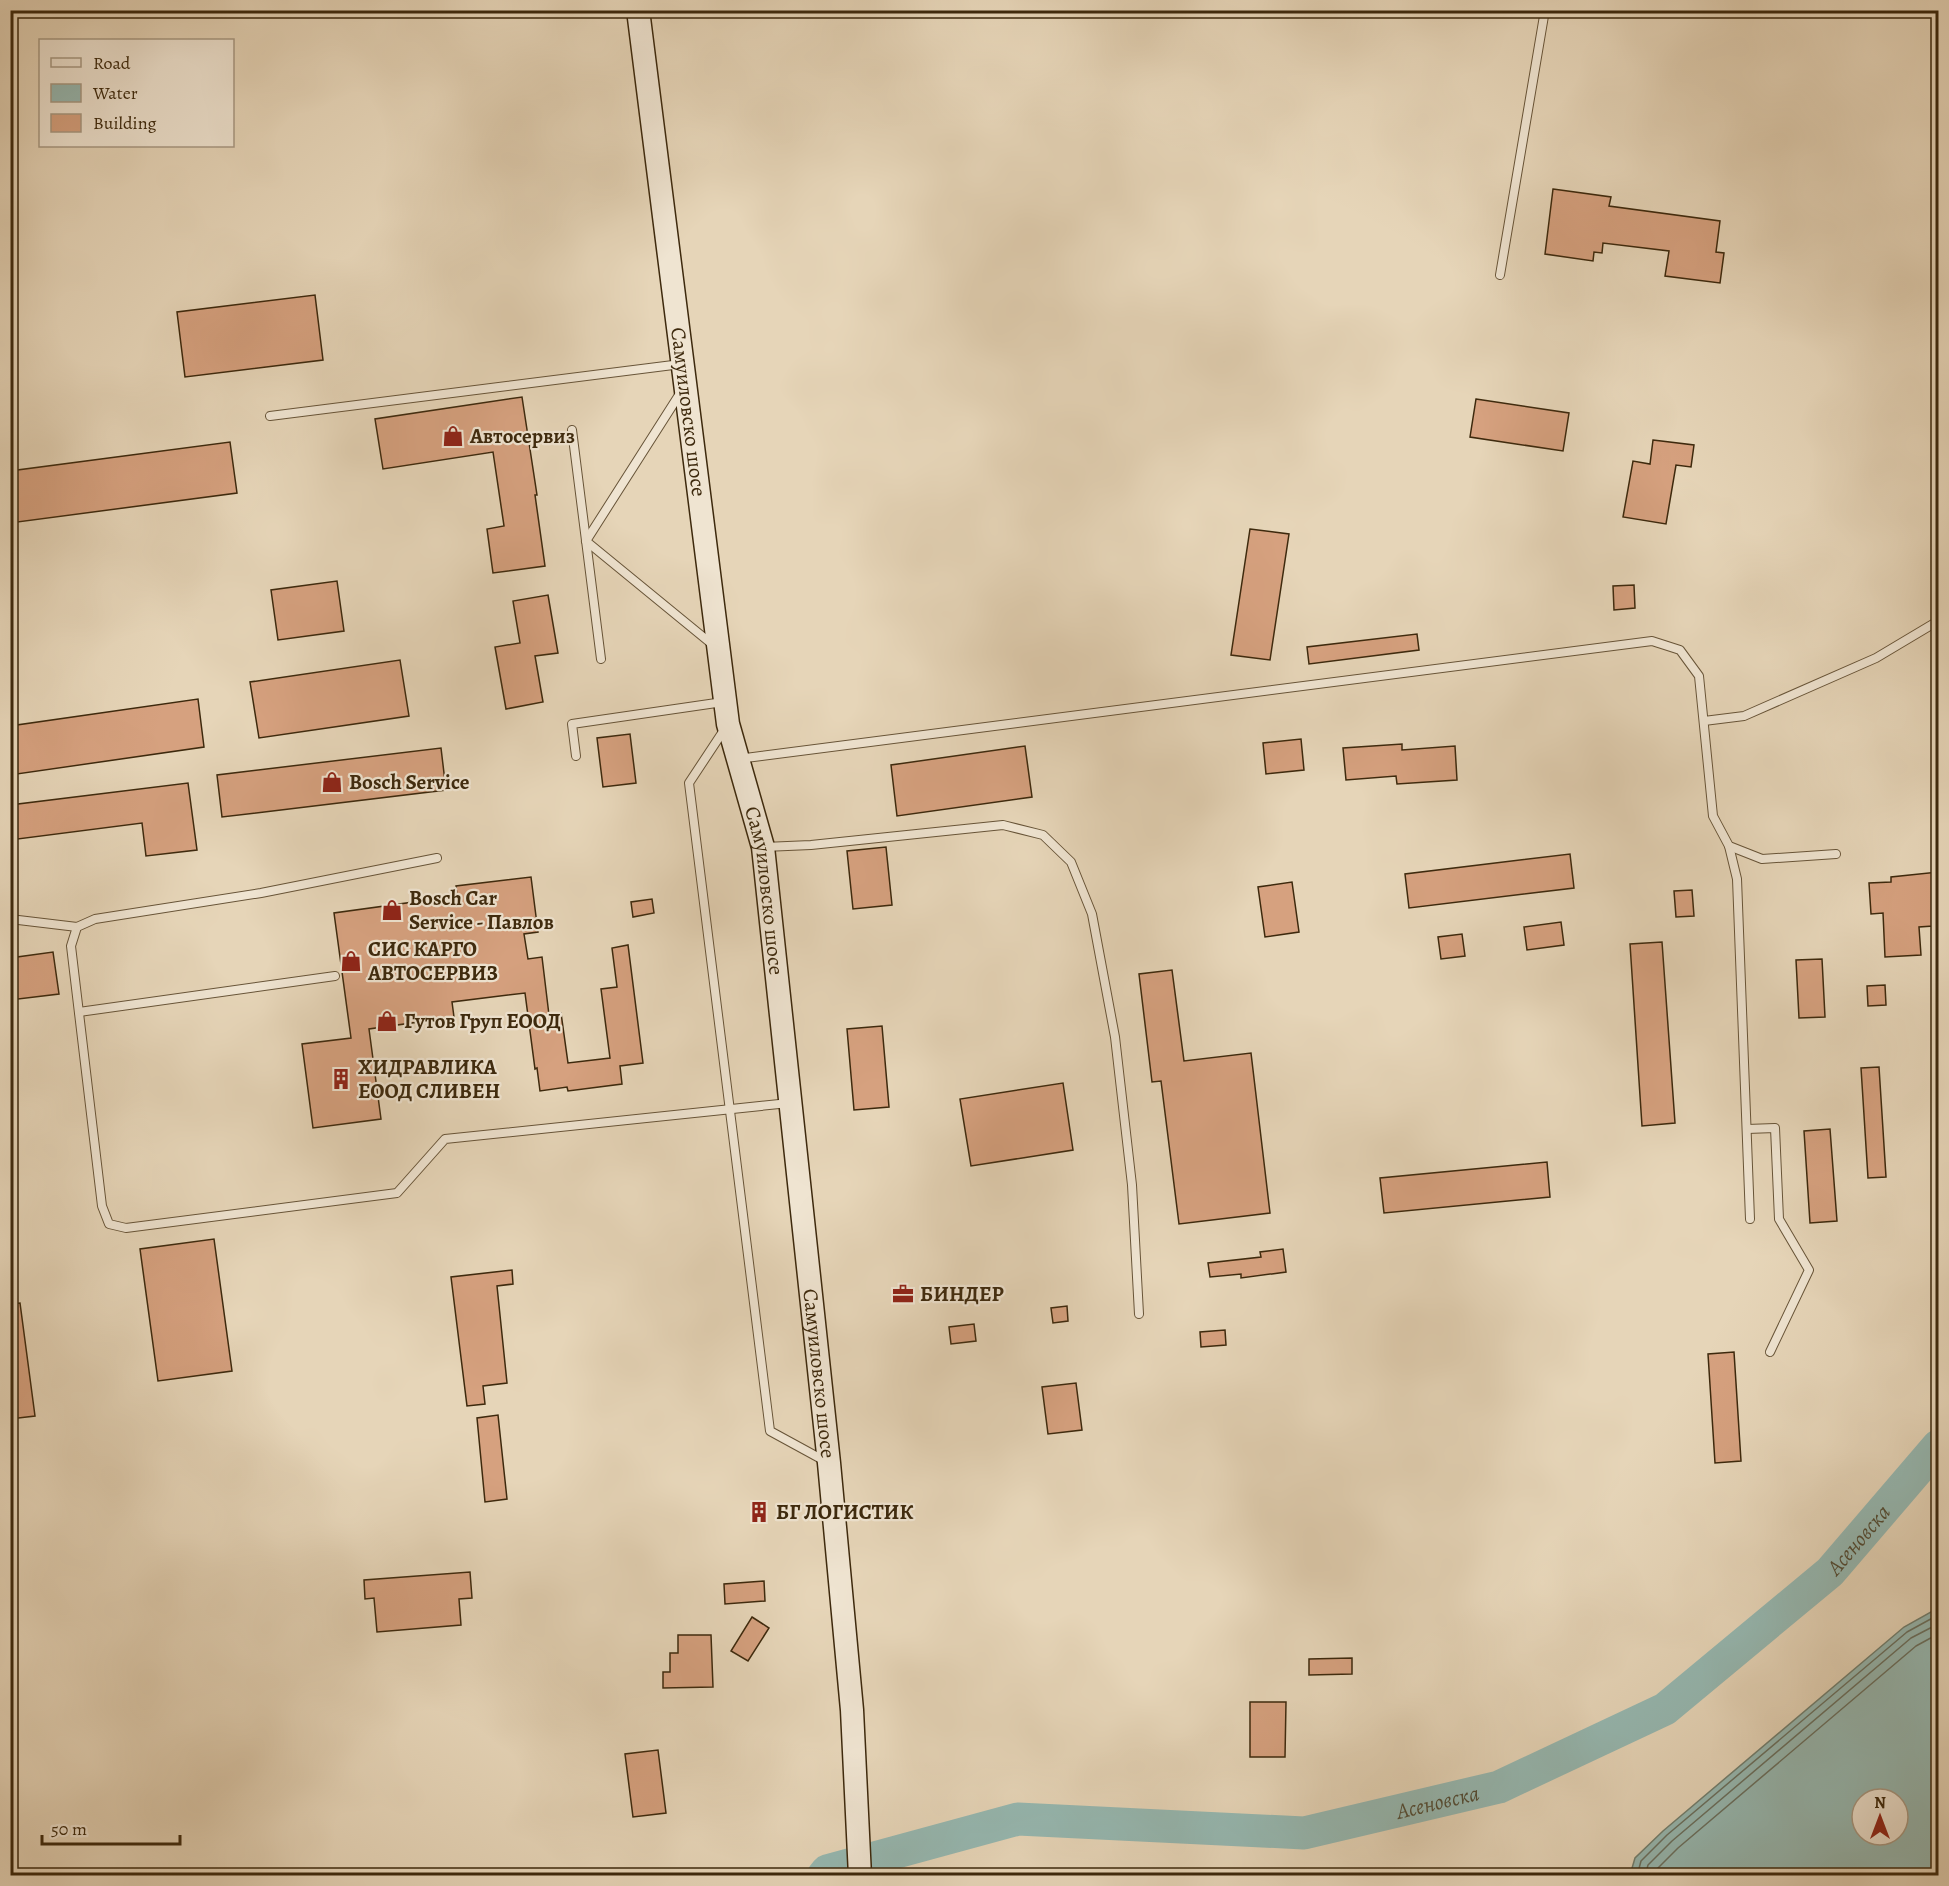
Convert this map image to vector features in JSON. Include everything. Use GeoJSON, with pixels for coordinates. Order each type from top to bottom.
{"type":"FeatureCollection","features":[{"type":"Feature","properties":{"kind":"street","name":"Самуиловско шосе"},"geometry":{"type":"LineString","coordinates":[[638,10],[728,724],[763,847],[829,1463],[852,1710],[860,1875]]}},
{"type":"Feature","properties":{"kind":"lane"},"geometry":{"type":"LineString","coordinates":[[1500,275],[1545,10]]}},
{"type":"Feature","properties":{"kind":"lane"},"geometry":{"type":"LineString","coordinates":[[270,416],[682,364]]}},
{"type":"Feature","properties":{"kind":"lane"},"geometry":{"type":"LineString","coordinates":[[586,541],[685,387]]}},
{"type":"Feature","properties":{"kind":"lane"},"geometry":{"type":"LineString","coordinates":[[572,430],[601,659]]}},
{"type":"Feature","properties":{"kind":"lane"},"geometry":{"type":"LineString","coordinates":[[586,541],[718,649]]}},
{"type":"Feature","properties":{"kind":"lane"},"geometry":{"type":"LineString","coordinates":[[1704,721],[1744,716],[1876,658],[1938,621]]}},
{"type":"Feature","properties":{"kind":"lane"},"geometry":{"type":"LineString","coordinates":[[738,759],[1653,641],[1680,650],[1700,676],[1713,816],[1729,846],[1737,879],[1750,1219]]}},
{"type":"Feature","properties":{"kind":"lane"},"geometry":{"type":"LineString","coordinates":[[576,756],[572,724],[725,701]]}},
{"type":"Feature","properties":{"kind":"lane"},"geometry":{"type":"LineString","coordinates":[[728,724],[689,783],[770,1431],[829,1463]]}},
{"type":"Feature","properties":{"kind":"lane"},"geometry":{"type":"LineString","coordinates":[[763,847],[811,845],[1003,825],[1043,835],[1071,862],[1092,914],[1115,1037],[1132,1185],[1139,1314]]}},
{"type":"Feature","properties":{"kind":"lane"},"geometry":{"type":"LineString","coordinates":[[1729,846],[1762,859],[1836,854]]}},
{"type":"Feature","properties":{"kind":"lane"},"geometry":{"type":"LineString","coordinates":[[10,919],[77,927],[95,919],[261,894],[437,858]]}},
{"type":"Feature","properties":{"kind":"lane"},"geometry":{"type":"LineString","coordinates":[[77,927],[71,946],[102,1206],[109,1224],[126,1228],[397,1193],[445,1139],[790,1103]]}},
{"type":"Feature","properties":{"kind":"lane"},"geometry":{"type":"LineString","coordinates":[[79,1012],[335,976]]}},
{"type":"Feature","properties":{"kind":"lane"},"geometry":{"type":"LineString","coordinates":[[1747,1129],[1775,1128],[1779,1219],[1809,1270],[1770,1352]]}},
{"type":"Feature","properties":{"kind":"water"},"geometry":{"type":"Polygon","coordinates":[[[1938,1608],[1938,1875],[1630,1875],[1635,1858],[1663,1831],[1904,1627],[1938,1608]]]}},
{"type":"Feature","properties":{"kind":"building"},"geometry":{"type":"Polygon","coordinates":[[[1553,189],[1611,197],[1609,206],[1720,221],[1716,252],[1724,253],[1720,283],[1665,276],[1669,251],[1603,243],[1602,253],[1594,252],[1593,261],[1545,254],[1553,189]]]}},
{"type":"Feature","properties":{"kind":"building"},"geometry":{"type":"Polygon","coordinates":[[[315,295],[323,360],[185,377],[177,312],[315,295]]]}},
{"type":"Feature","properties":{"kind":"building","name":"Автосервиз"},"geometry":{"type":"Polygon","coordinates":[[[522,397],[545,566],[493,573],[487,529],[504,526],[493,452],[383,469],[375,419],[522,397]]]}},
{"type":"Feature","properties":{"kind":"building"},"geometry":{"type":"Polygon","coordinates":[[[1476,399],[1569,413],[1563,451],[1470,437],[1476,399]]]}},
{"type":"Feature","properties":{"kind":"building"},"geometry":{"type":"Polygon","coordinates":[[[1653,440],[1694,445],[1691,467],[1676,465],[1666,524],[1623,517],[1633,461],[1650,464],[1653,440]]]}},
{"type":"Feature","properties":{"kind":"building"},"geometry":{"type":"Polygon","coordinates":[[[230,442],[237,493],[10,523],[10,471],[230,442]]]}},
{"type":"Feature","properties":{"kind":"building"},"geometry":{"type":"Polygon","coordinates":[[[1250,529],[1289,534],[1270,660],[1231,655],[1250,529]]]}},
{"type":"Feature","properties":{"kind":"building"},"geometry":{"type":"Polygon","coordinates":[[[337,581],[344,631],[278,640],[271,590],[337,581]]]}},
{"type":"Feature","properties":{"kind":"building"},"geometry":{"type":"Polygon","coordinates":[[[1634,585],[1635,608],[1614,610],[1613,586],[1634,585]]]}},
{"type":"Feature","properties":{"kind":"building"},"geometry":{"type":"Polygon","coordinates":[[[548,595],[558,653],[535,656],[543,702],[506,709],[495,647],[520,643],[513,601],[548,595]]]}},
{"type":"Feature","properties":{"kind":"building"},"geometry":{"type":"Polygon","coordinates":[[[1417,634],[1419,650],[1309,664],[1307,647],[1417,634]]]}},
{"type":"Feature","properties":{"kind":"building"},"geometry":{"type":"Polygon","coordinates":[[[400,660],[409,716],[259,738],[250,682],[400,660]]]}},
{"type":"Feature","properties":{"kind":"building"},"geometry":{"type":"Polygon","coordinates":[[[198,699],[204,747],[10,775],[10,726],[198,699]]]}},
{"type":"Feature","properties":{"kind":"building"},"geometry":{"type":"Polygon","coordinates":[[[630,734],[636,783],[603,787],[597,738],[630,734]]]}},
{"type":"Feature","properties":{"kind":"building"},"geometry":{"type":"Polygon","coordinates":[[[1301,739],[1304,770],[1266,774],[1263,743],[1301,739]]]}},
{"type":"Feature","properties":{"kind":"building"},"geometry":{"type":"Polygon","coordinates":[[[1402,744],[1402,750],[1455,746],[1457,780],[1397,784],[1396,776],[1346,780],[1343,748],[1402,744]]]}},
{"type":"Feature","properties":{"kind":"building"},"geometry":{"type":"Polygon","coordinates":[[[1025,746],[1032,797],[897,816],[891,765],[1025,746]]]}},
{"type":"Feature","properties":{"kind":"building","name":"Bosch Service"},"geometry":{"type":"Polygon","coordinates":[[[441,748],[446,790],[222,817],[217,775],[441,748]]]}},
{"type":"Feature","properties":{"kind":"building"},"geometry":{"type":"Polygon","coordinates":[[[188,783],[197,850],[146,856],[142,823],[10,840],[10,805],[188,783]]]}},
{"type":"Feature","properties":{"kind":"building"},"geometry":{"type":"Polygon","coordinates":[[[886,847],[892,905],[853,909],[847,851],[886,847]]]}},
{"type":"Feature","properties":{"kind":"building"},"geometry":{"type":"Polygon","coordinates":[[[1570,854],[1574,888],[1409,908],[1405,874],[1570,854]]]}},
{"type":"Feature","properties":{"kind":"building"},"geometry":{"type":"Polygon","coordinates":[[[1938,872],[1938,917],[1933,917],[1933,926],[1919,927],[1921,955],[1885,957],[1883,913],[1871,914],[1869,883],[1891,882],[1891,877],[1938,872]]]}},
{"type":"Feature","properties":{"kind":"building"},"geometry":{"type":"Polygon","coordinates":[[[531,877],[538,932],[524,934],[528,959],[542,957],[549,1015],[561,1013],[568,1063],[610,1058],[601,989],[617,987],[612,948],[628,945],[643,1063],[620,1066],[622,1084],[568,1091],[567,1087],[540,1091],[525,993],[452,1002],[454,1017],[369,1029],[381,1119],[313,1128],[302,1044],[351,1038],[334,913],[457,896],[456,886],[531,877]]]}},
{"type":"Feature","properties":{"kind":"building"},"geometry":{"type":"Polygon","coordinates":[[[1292,882],[1299,932],[1265,937],[1258,887],[1292,882]]]}},
{"type":"Feature","properties":{"kind":"building"},"geometry":{"type":"Polygon","coordinates":[[[1692,890],[1694,916],[1676,917],[1674,891],[1692,890]]]}},
{"type":"Feature","properties":{"kind":"building"},"geometry":{"type":"Polygon","coordinates":[[[652,899],[654,913],[633,917],[631,902],[652,899]]]}},
{"type":"Feature","properties":{"kind":"building"},"geometry":{"type":"Polygon","coordinates":[[[1561,922],[1564,945],[1527,950],[1524,927],[1561,922]]]}},
{"type":"Feature","properties":{"kind":"building"},"geometry":{"type":"Polygon","coordinates":[[[1462,934],[1465,956],[1441,959],[1438,937],[1462,934]]]}},
{"type":"Feature","properties":{"kind":"building"},"geometry":{"type":"Polygon","coordinates":[[[1662,942],[1675,1123],[1642,1126],[1630,944],[1662,942]]]}},
{"type":"Feature","properties":{"kind":"building"},"geometry":{"type":"Polygon","coordinates":[[[53,952],[59,994],[10,1000],[10,958],[53,952]]]}},
{"type":"Feature","properties":{"kind":"building"},"geometry":{"type":"Polygon","coordinates":[[[1822,959],[1825,1017],[1799,1018],[1796,960],[1822,959]]]}},
{"type":"Feature","properties":{"kind":"building"},"geometry":{"type":"Polygon","coordinates":[[[1172,970],[1184,1061],[1251,1053],[1270,1213],[1179,1224],[1161,1081],[1152,1082],[1139,974],[1172,970]]]}},
{"type":"Feature","properties":{"kind":"building"},"geometry":{"type":"Polygon","coordinates":[[[1885,985],[1886,1005],[1868,1006],[1867,986],[1885,985]]]}},
{"type":"Feature","properties":{"kind":"building"},"geometry":{"type":"Polygon","coordinates":[[[882,1026],[889,1107],[854,1110],[847,1029],[882,1026]]]}},
{"type":"Feature","properties":{"kind":"building"},"geometry":{"type":"Polygon","coordinates":[[[1879,1067],[1886,1177],[1868,1178],[1861,1068],[1879,1067]]]}},
{"type":"Feature","properties":{"kind":"building"},"geometry":{"type":"Polygon","coordinates":[[[1063,1083],[1073,1150],[971,1166],[960,1099],[1063,1083]]]}},
{"type":"Feature","properties":{"kind":"building"},"geometry":{"type":"Polygon","coordinates":[[[1830,1129],[1837,1221],[1810,1223],[1804,1131],[1830,1129]]]}},
{"type":"Feature","properties":{"kind":"building"},"geometry":{"type":"Polygon","coordinates":[[[1547,1162],[1550,1197],[1384,1213],[1380,1178],[1547,1162]]]}},
{"type":"Feature","properties":{"kind":"building"},"geometry":{"type":"Polygon","coordinates":[[[214,1239],[232,1371],[158,1381],[140,1249],[214,1239]]]}},
{"type":"Feature","properties":{"kind":"building"},"geometry":{"type":"Polygon","coordinates":[[[1283,1249],[1286,1272],[1241,1278],[1241,1274],[1210,1277],[1208,1263],[1261,1257],[1260,1252],[1283,1249]]]}},
{"type":"Feature","properties":{"kind":"building"},"geometry":{"type":"Polygon","coordinates":[[[512,1270],[513,1284],[497,1286],[507,1383],[483,1386],[485,1404],[467,1406],[451,1277],[512,1270]]]}},
{"type":"Feature","properties":{"kind":"building"},"geometry":{"type":"Polygon","coordinates":[[[20,1303],[35,1416],[10,1419],[10,1304],[20,1303]]]}},
{"type":"Feature","properties":{"kind":"building"},"geometry":{"type":"Polygon","coordinates":[[[1067,1306],[1068,1321],[1053,1323],[1051,1308],[1067,1306]]]}},
{"type":"Feature","properties":{"kind":"building"},"geometry":{"type":"Polygon","coordinates":[[[974,1324],[976,1341],[951,1344],[949,1327],[974,1324]]]}},
{"type":"Feature","properties":{"kind":"building"},"geometry":{"type":"Polygon","coordinates":[[[1225,1330],[1226,1345],[1201,1347],[1200,1332],[1225,1330]]]}},
{"type":"Feature","properties":{"kind":"building"},"geometry":{"type":"Polygon","coordinates":[[[1734,1352],[1741,1461],[1715,1463],[1708,1354],[1734,1352]]]}},
{"type":"Feature","properties":{"kind":"building"},"geometry":{"type":"Polygon","coordinates":[[[1076,1383],[1082,1430],[1048,1434],[1042,1387],[1076,1383]]]}},
{"type":"Feature","properties":{"kind":"building"},"geometry":{"type":"Polygon","coordinates":[[[498,1415],[507,1499],[485,1502],[477,1418],[498,1415]]]}},
{"type":"Feature","properties":{"kind":"building"},"geometry":{"type":"Polygon","coordinates":[[[470,1572],[472,1598],[459,1599],[461,1625],[377,1632],[374,1598],[365,1599],[364,1580],[470,1572]]]}},
{"type":"Feature","properties":{"kind":"building"},"geometry":{"type":"Polygon","coordinates":[[[764,1581],[765,1601],[725,1604],[724,1584],[764,1581]]]}},
{"type":"Feature","properties":{"kind":"building"},"geometry":{"type":"Polygon","coordinates":[[[752,1617],[769,1628],[748,1661],[731,1651],[752,1617]]]}},
{"type":"Feature","properties":{"kind":"building"},"geometry":{"type":"Polygon","coordinates":[[[678,1635],[711,1635],[713,1687],[663,1688],[663,1672],[670,1672],[670,1653],[678,1653],[678,1635]]]}},
{"type":"Feature","properties":{"kind":"building"},"geometry":{"type":"Polygon","coordinates":[[[1352,1658],[1352,1674],[1309,1675],[1309,1659],[1352,1658]]]}},
{"type":"Feature","properties":{"kind":"building"},"geometry":{"type":"Polygon","coordinates":[[[1250,1702],[1286,1702],[1285,1757],[1250,1757],[1250,1702]]]}},
{"type":"Feature","properties":{"kind":"building"},"geometry":{"type":"Polygon","coordinates":[[[658,1750],[666,1813],[633,1817],[625,1754],[658,1750]]]}},
{"type":"Feature","properties":{"kind":"waterway","name":"Асеновска"},"geometry":{"type":"LineString","coordinates":[[823,1876],[827,1871],[1018,1819],[1304,1833],[1499,1787],[1665,1709],[1830,1572],[1938,1446]]}},
{"type":"Feature","properties":{"kind":"place","name":"Автосервиз"},"geometry":{"type":"Point","coordinates":[453,436]}},
{"type":"Feature","properties":{"kind":"place","name":"Bosch Service"},"geometry":{"type":"Point","coordinates":[332,782]}},
{"type":"Feature","properties":{"kind":"place","name":"Bosch Car Service - Павлов"},"geometry":{"type":"Point","coordinates":[392,910]}},
{"type":"Feature","properties":{"kind":"place","name":"СИС КАРГО АВТОСЕРВИЗ"},"geometry":{"type":"Point","coordinates":[351,961]}},
{"type":"Feature","properties":{"kind":"place","name":"Гутов Груп ЕООД"},"geometry":{"type":"Point","coordinates":[387,1021]}},
{"type":"Feature","properties":{"kind":"place","name":"ХИДРАВЛИКА ЕООД СЛИВЕН"},"geometry":{"type":"Point","coordinates":[341,1079]}},
{"type":"Feature","properties":{"kind":"place","name":"БИНДЕР"},"geometry":{"type":"Point","coordinates":[903,1294]}},
{"type":"Feature","properties":{"kind":"place","name":"БГ ЛОГИСТИК"},"geometry":{"type":"Point","coordinates":[759,1512]}}]}
